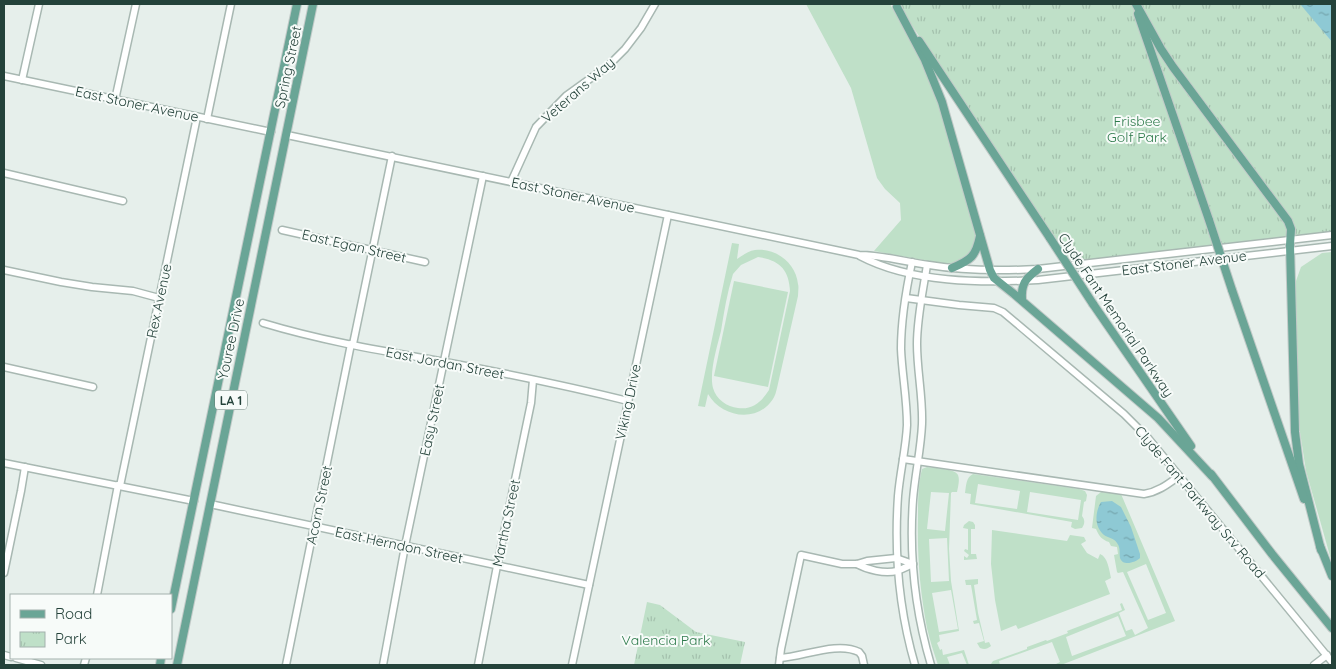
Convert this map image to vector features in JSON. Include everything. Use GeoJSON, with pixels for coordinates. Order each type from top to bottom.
{"type":"FeatureCollection","features":[{"type":"Feature","properties":{"kind":"main road","name":"Spring Street"},"geometry":{"type":"LineString","coordinates":[[271,132],[297,4]]}},
{"type":"Feature","properties":{"kind":"main road","name":"Spring Street"},"geometry":{"type":"LineString","coordinates":[[287,135],[313,4]]}},
{"type":"Feature","properties":{"kind":"main road"},"geometry":{"type":"LineString","coordinates":[[1135,4],[1321,550],[1332,576]]}},
{"type":"Feature","properties":{"kind":"main road"},"geometry":{"type":"LineString","coordinates":[[1135,4],[1174,67],[1284,214],[1291,229],[1295,432],[1299,464],[1321,550]]}},
{"type":"Feature","properties":{"kind":"main road"},"geometry":{"type":"LineString","coordinates":[[896,5],[934,80],[951,131],[990,270],[994,278],[1158,418],[1212,476]]}},
{"type":"Feature","properties":{"kind":"main road","name":"Clyde Fant Memorial Parkway"},"geometry":{"type":"LineString","coordinates":[[896,5],[1158,400],[1212,476],[1332,628]]}},
{"type":"Feature","properties":{"kind":"main road"},"geometry":{"type":"LineString","coordinates":[[271,132],[287,135]]}},
{"type":"Feature","properties":{"kind":"main road","name":"Youree Drive"},"geometry":{"type":"LineString","coordinates":[[172,604],[271,132]]}},
{"type":"Feature","properties":{"kind":"main road","name":"Youree Drive"},"geometry":{"type":"LineString","coordinates":[[177,665],[287,135]]}},
{"type":"Feature","properties":{"kind":"main road"},"geometry":{"type":"LineString","coordinates":[[952,268],[971,258],[977,249],[980,234]]}},
{"type":"Feature","properties":{"kind":"main road"},"geometry":{"type":"LineString","coordinates":[[1022,300],[1021,290],[1024,281],[1038,269]]}},
{"type":"Feature","properties":{"kind":"main road"},"geometry":{"type":"LineString","coordinates":[[194,500],[210,504]]}},
{"type":"Feature","properties":{"kind":"street"},"geometry":{"type":"LineString","coordinates":[[22,80],[39,4]]}},
{"type":"Feature","properties":{"kind":"street"},"geometry":{"type":"LineString","coordinates":[[115,100],[136,4]]}},
{"type":"Feature","properties":{"kind":"street"},"geometry":{"type":"LineString","coordinates":[[207,119],[231,4]]}},
{"type":"Feature","properties":{"kind":"street","name":"Veterans Way"},"geometry":{"type":"LineString","coordinates":[[511,182],[536,126],[566,96],[609,65],[625,49],[641,28],[655,4]]}},
{"type":"Feature","properties":{"kind":"street","name":"East Stoner Avenue"},"geometry":{"type":"LineString","coordinates":[[4,76],[271,132]]}},
{"type":"Feature","properties":{"kind":"street","name":"Rex Avenue"},"geometry":{"type":"LineString","coordinates":[[96,594],[197,117]]}},
{"type":"Feature","properties":{"kind":"street","name":"East Stoner Avenue"},"geometry":{"type":"LineString","coordinates":[[287,135],[859,256],[884,267],[910,273],[958,280],[1024,281],[1332,246]]}},
{"type":"Feature","properties":{"kind":"street","name":"Acorn Street"},"geometry":{"type":"LineString","coordinates":[[286,665],[392,156]]}},
{"type":"Feature","properties":{"kind":"street"},"geometry":{"type":"LineString","coordinates":[[4,173],[123,201]]}},
{"type":"Feature","properties":{"kind":"street","name":"Easy Street"},"geometry":{"type":"LineString","coordinates":[[383,665],[405,546],[483,176]]}},
{"type":"Feature","properties":{"kind":"street","name":"Viking Drive"},"geometry":{"type":"LineString","coordinates":[[572,665],[668,215]]}},
{"type":"Feature","properties":{"kind":"street","name":"East Egan Street"},"geometry":{"type":"LineString","coordinates":[[282,230],[425,262]]}},
{"type":"Feature","properties":{"kind":"street","name":"East Stoner Avenue"},"geometry":{"type":"LineString","coordinates":[[859,256],[882,256],[952,268],[990,270],[1038,269],[1332,235]]}},
{"type":"Feature","properties":{"kind":"street"},"geometry":{"type":"LineString","coordinates":[[912,262],[901,347],[907,428],[897,518],[896,558],[905,625],[915,665]]}},
{"type":"Feature","properties":{"kind":"street"},"geometry":{"type":"LineString","coordinates":[[928,265],[917,344],[922,424],[913,501],[913,564],[917,606],[931,665]]}},
{"type":"Feature","properties":{"kind":"street"},"geometry":{"type":"LineString","coordinates":[[4,270],[69,284],[133,291],[160,298]]}},
{"type":"Feature","properties":{"kind":"street","name":"Clyde Fant Parkway Srv Road"},"geometry":{"type":"LineString","coordinates":[[906,298],[994,308],[1003,312],[1137,427],[1332,662]]}},
{"type":"Feature","properties":{"kind":"street","name":"East Jordan Street"},"geometry":{"type":"LineString","coordinates":[[263,323],[352,344],[628,401]]}},
{"type":"Feature","properties":{"kind":"street"},"geometry":{"type":"LineString","coordinates":[[4,367],[93,386]]}},
{"type":"Feature","properties":{"kind":"street","name":"Martha Street"},"geometry":{"type":"LineString","coordinates":[[478,665],[531,403],[533,380]]}},
{"type":"Feature","properties":{"kind":"street"},"geometry":{"type":"LineString","coordinates":[[903,459],[1144,494],[1153,493],[1161,489],[1179,476]]}},
{"type":"Feature","properties":{"kind":"street"},"geometry":{"type":"LineString","coordinates":[[4,463],[194,500]]}},
{"type":"Feature","properties":{"kind":"street"},"geometry":{"type":"LineString","coordinates":[[4,573],[25,467]]}},
{"type":"Feature","properties":{"kind":"street","name":"East Herndon Street"},"geometry":{"type":"LineString","coordinates":[[210,504],[588,587]]}},
{"type":"Feature","properties":{"kind":"street"},"geometry":{"type":"LineString","coordinates":[[779,665],[802,555],[837,563],[857,564],[874,570],[885,571],[898,571],[913,564]]}},
{"type":"Feature","properties":{"kind":"street"},"geometry":{"type":"LineString","coordinates":[[857,564],[896,558],[913,564]]}},
{"type":"Feature","properties":{"kind":"street"},"geometry":{"type":"LineString","coordinates":[[780,658],[828,649],[848,649],[859,652],[864,665]]}},
{"type":"Feature","properties":{"kind":"street"},"geometry":{"type":"LineString","coordinates":[[1314,665],[1327,655]]}},
{"type":"Feature","properties":{"kind":"street"},"geometry":{"type":"LineString","coordinates":[[20,659],[41,665]]}},
{"type":"Feature","properties":{"kind":"green space"},"geometry":{"type":"Polygon","coordinates":[[[806,4],[890,4],[923,64],[937,97],[978,234],[975,248],[970,256],[950,265],[874,251],[901,220],[900,203],[885,189],[877,178],[851,88],[806,4]]]}},
{"type":"Feature","properties":{"kind":"green space","name":"Frisbee Golf Park"},"geometry":{"type":"Polygon","coordinates":[[[898,4],[1301,4],[1332,42],[1332,234],[1066,262],[898,4]]]}},
{"type":"Feature","properties":{"kind":"green space"},"geometry":{"type":"Polygon","coordinates":[[[732,243],[739,244],[737,259],[755,250],[770,251],[777,254],[789,263],[793,269],[796,276],[798,296],[774,398],[766,407],[758,412],[749,414],[739,414],[721,408],[708,394],[705,407],[698,406],[732,243]],[[758,257],[741,265],[733,274],[727,295],[714,360],[712,382],[714,392],[719,399],[734,407],[748,408],[753,406],[769,390],[790,291],[788,277],[782,267],[772,260],[758,257]]]}},
{"type":"Feature","properties":{"kind":"green space"},"geometry":{"type":"Polygon","coordinates":[[[1332,252],[1332,563],[1306,471],[1298,419],[1296,281],[1301,267],[1322,253],[1332,252]]]}},
{"type":"Feature","properties":{"kind":"green space"},"geometry":{"type":"Polygon","coordinates":[[[734,281],[788,292],[768,387],[714,376],[734,281]]]}},
{"type":"Feature","properties":{"kind":"green space"},"geometry":{"type":"Polygon","coordinates":[[[927,467],[949,470],[956,473],[959,477],[957,492],[951,493],[949,549],[951,581],[959,631],[939,635],[940,641],[937,643],[940,650],[942,649],[943,655],[964,650],[969,665],[967,665],[962,653],[947,657],[950,665],[938,665],[927,628],[919,573],[918,546],[918,494],[922,469],[927,467]],[[931,492],[927,529],[945,531],[949,493],[931,492]],[[947,538],[929,539],[931,582],[949,581],[947,538]],[[951,590],[932,593],[939,632],[958,629],[951,590]]]}},
{"type":"Feature","properties":{"kind":"green space"},"geometry":{"type":"Polygon","coordinates":[[[973,474],[1085,491],[1087,495],[1082,516],[1084,519],[1083,526],[1082,528],[1075,529],[1071,527],[1072,522],[970,504],[971,494],[965,493],[969,477],[973,474]],[[978,484],[975,503],[1017,509],[1020,491],[978,484]],[[1030,492],[1027,512],[1078,520],[1081,500],[1030,492]]]}},
{"type":"Feature","properties":{"kind":"green space"},"geometry":{"type":"Polygon","coordinates":[[[1101,492],[1121,494],[1175,621],[1061,665],[1054,665],[1060,662],[1052,642],[999,661],[1000,665],[991,665],[993,661],[1068,633],[1067,631],[1122,610],[1120,604],[1122,603],[1125,610],[1119,613],[1126,631],[1132,629],[1135,635],[1148,628],[1123,572],[1117,572],[1114,555],[1118,554],[1117,547],[1111,546],[1109,542],[1098,534],[1096,529],[1092,528],[1096,496],[1101,492]],[[1146,564],[1127,572],[1148,620],[1166,613],[1146,564]],[[1118,616],[1066,637],[1072,656],[1126,636],[1118,616]]]}},
{"type":"Feature","properties":{"kind":"green space"},"geometry":{"type":"Polygon","coordinates":[[[969,521],[975,525],[975,529],[971,529],[971,554],[976,554],[977,559],[964,560],[964,556],[967,558],[969,555],[964,551],[965,549],[968,550],[968,529],[963,528],[969,521]]]}},
{"type":"Feature","properties":{"kind":"green space"},"geometry":{"type":"Polygon","coordinates":[[[992,530],[1067,541],[1070,535],[1084,537],[1086,541],[1081,544],[1087,553],[1098,559],[1100,554],[1106,561],[1111,578],[1105,581],[1110,594],[1018,629],[1016,625],[1001,631],[991,564],[992,530]]]}},
{"type":"Feature","properties":{"kind":"green space"},"geometry":{"type":"Polygon","coordinates":[[[978,579],[978,584],[974,585],[978,613],[985,643],[989,642],[991,646],[985,649],[980,648],[977,643],[984,641],[979,623],[974,624],[973,621],[977,620],[971,585],[966,585],[965,580],[978,579]]]}},
{"type":"Feature","properties":{"kind":"green space","name":"Valencia Park"},"geometry":{"type":"Polygon","coordinates":[[[647,602],[660,605],[696,632],[745,642],[740,665],[634,665],[647,602]]]}},
{"type":"Feature","properties":{"kind":"water"},"geometry":{"type":"Polygon","coordinates":[[[1300,4],[1332,4],[1332,42],[1300,4]]]}},
{"type":"Feature","properties":{"kind":"water"},"geometry":{"type":"Polygon","coordinates":[[[1112,501],[1121,507],[1131,527],[1140,554],[1140,558],[1136,561],[1127,563],[1122,561],[1117,543],[1104,535],[1098,528],[1096,519],[1101,502],[1112,501]]]}}]}
